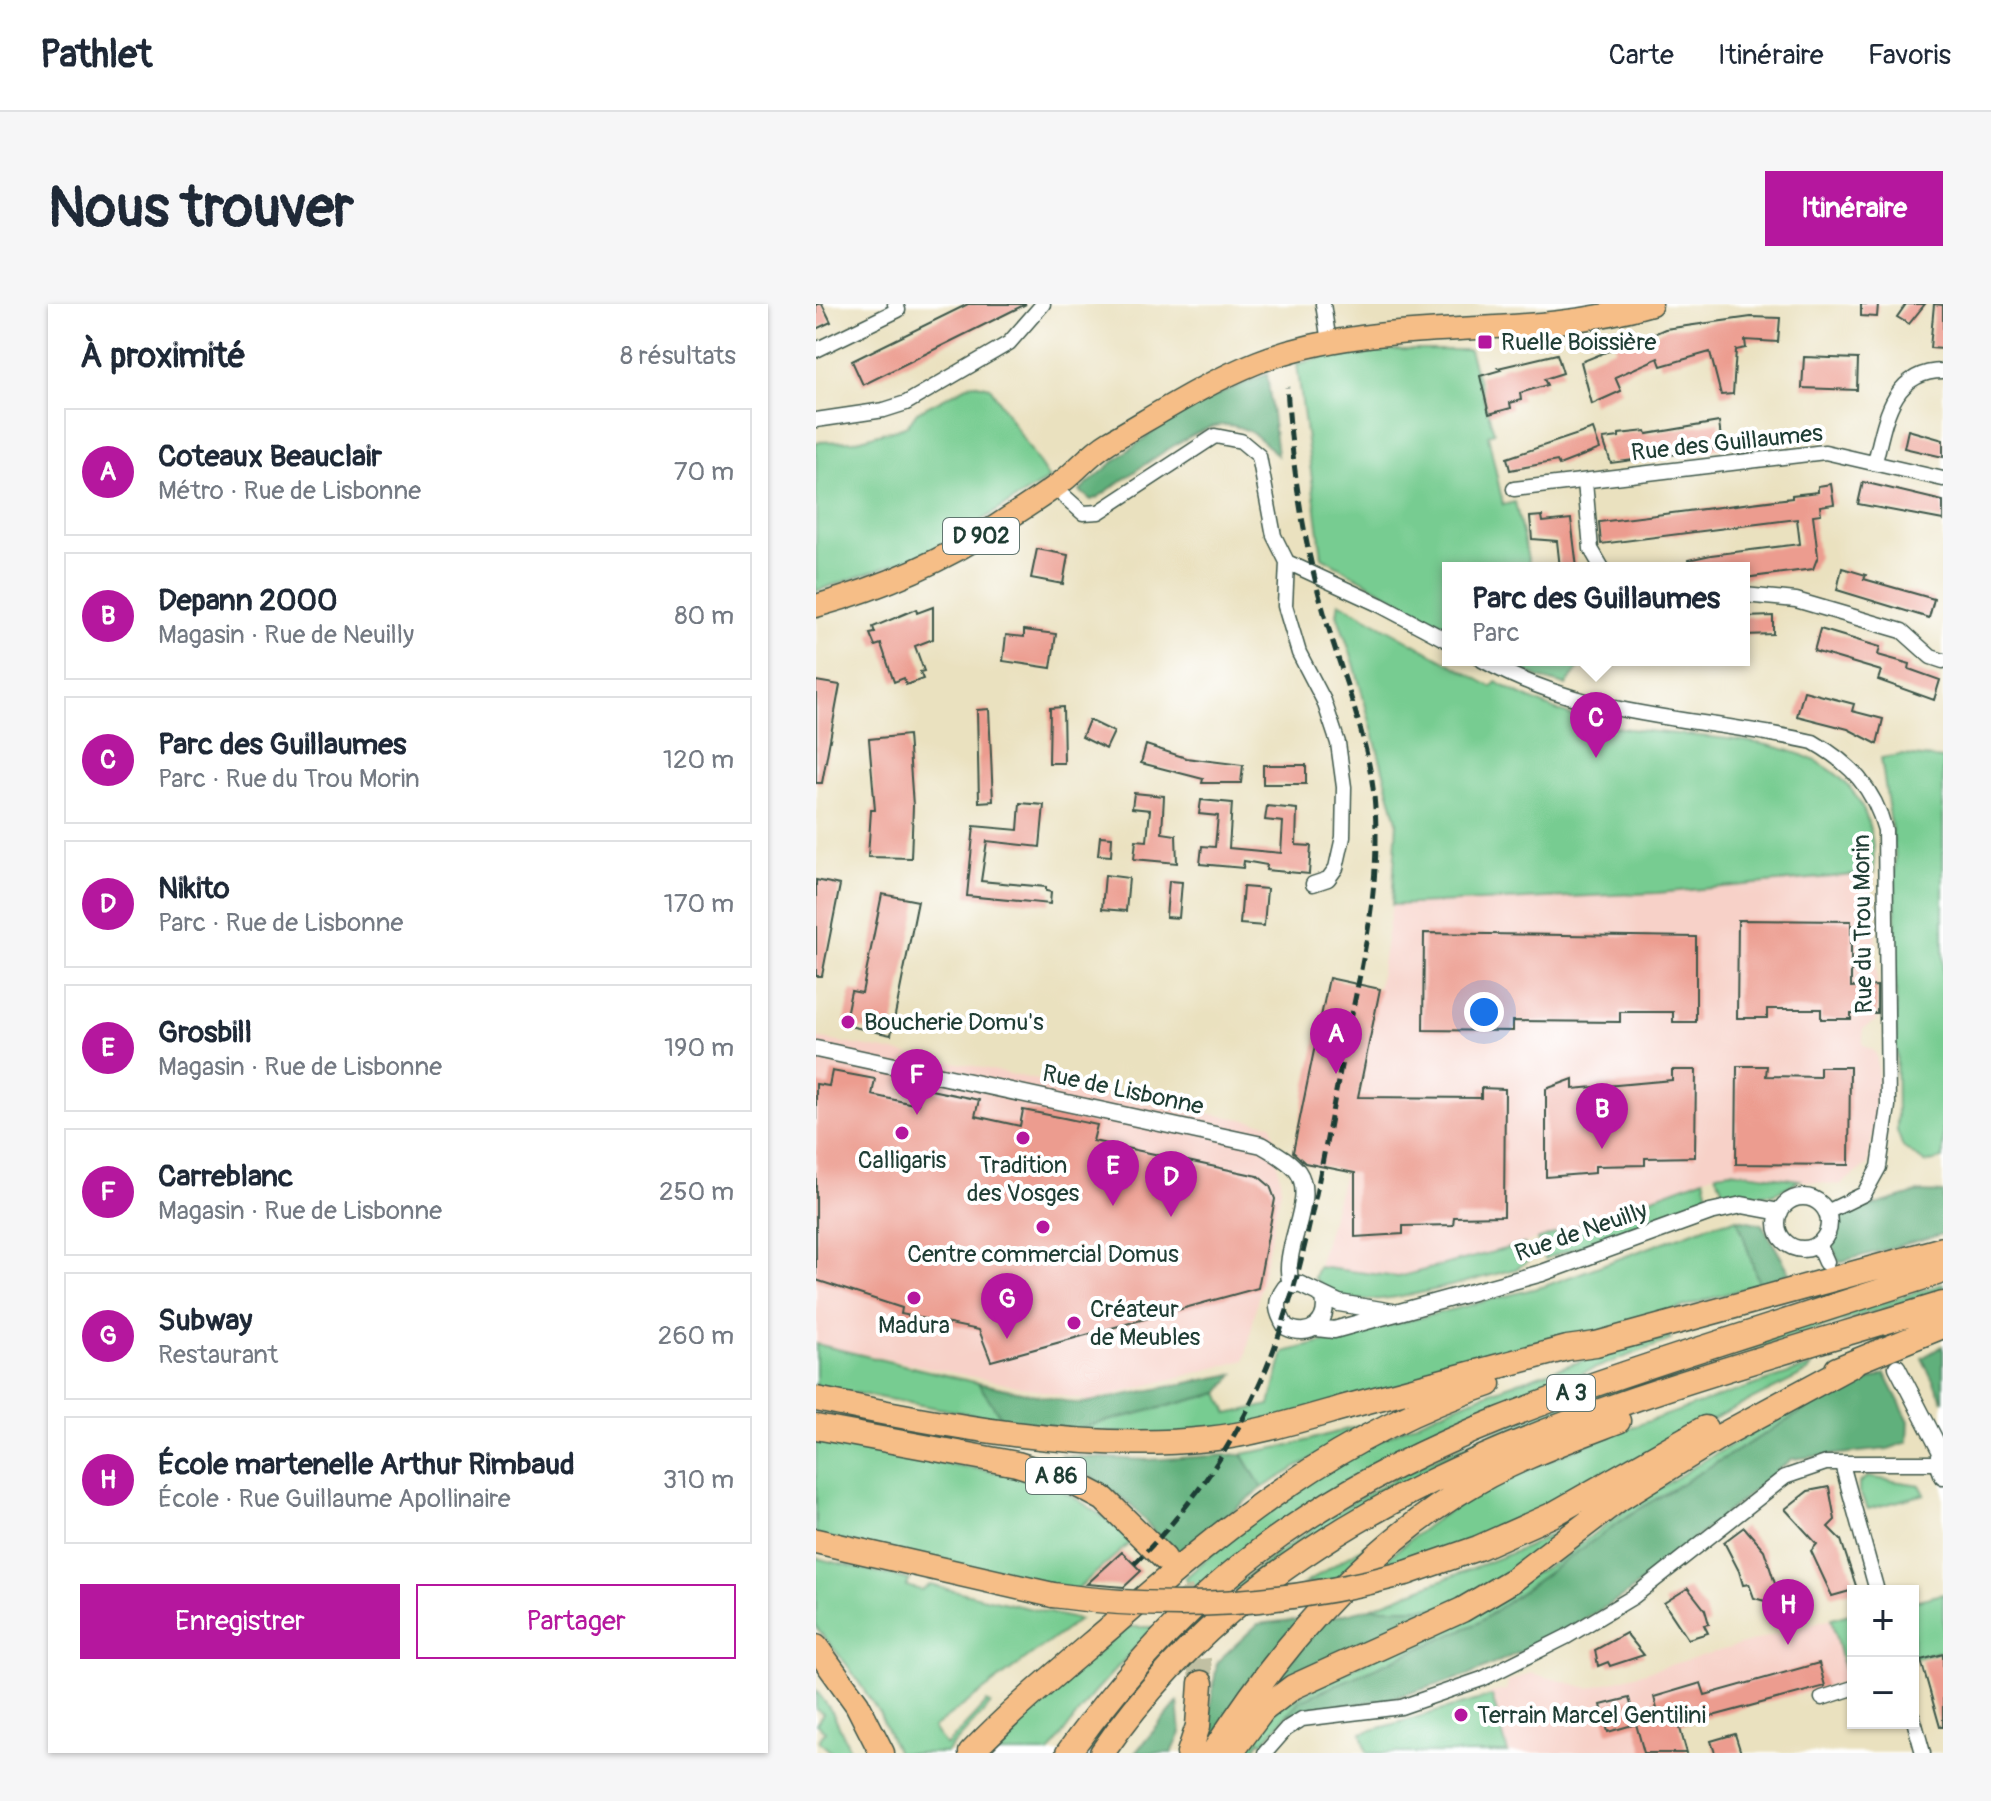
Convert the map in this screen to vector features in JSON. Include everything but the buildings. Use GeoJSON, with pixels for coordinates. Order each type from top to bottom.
{"type":"FeatureCollection","features":[{"type":"Feature","properties":{"kind":"highway"},"geometry":{"type":"LineString","coordinates":[[816,1399],[921,1420],[1056,1437],[1143,1442],[1208,1439],[1268,1428],[1567,1348],[1596,1344],[1943,1249]]}},
{"type":"Feature","properties":{"kind":"highway","name":"A 3"},"geometry":{"type":"LineString","coordinates":[[1068,1753],[1149,1651],[1228,1577],[1322,1509],[1433,1448],[1555,1398],[1943,1271]]}},
{"type":"Feature","properties":{"kind":"highway","name":"A 3"},"geometry":{"type":"LineString","coordinates":[[1102,1753],[1164,1676],[1221,1618],[1304,1553],[1343,1527],[1443,1473],[1563,1423],[1943,1304]]}},
{"type":"Feature","properties":{"kind":"highway"},"geometry":{"type":"LineString","coordinates":[[1231,1753],[1263,1710],[1293,1687],[1462,1610],[1513,1580],[1619,1499],[1719,1437],[1852,1365],[1943,1326]]}},
{"type":"Feature","properties":{"kind":"highway"},"geometry":{"type":"LineString","coordinates":[[971,1753],[1019,1706],[1220,1532],[1274,1492],[1340,1451],[1402,1419],[1464,1392],[1570,1358],[1596,1344]]}},
{"type":"Feature","properties":{"kind":"highway"},"geometry":{"type":"LineString","coordinates":[[816,1541],[1053,1595],[1153,1606],[1208,1606],[1301,1597],[1406,1573],[1478,1548],[1552,1515],[1703,1429],[1815,1376],[1852,1365]]}},
{"type":"Feature","properties":{"kind":"highway"},"geometry":{"type":"LineString","coordinates":[[1213,1753],[1238,1713],[1297,1639],[1350,1578],[1407,1529],[1459,1493],[1529,1455],[1649,1410],[1673,1387]]}},
{"type":"Feature","properties":{"kind":"highway","name":"A 86"},"geometry":{"type":"LineString","coordinates":[[816,1427],[1017,1464],[1068,1480],[1104,1499],[1164,1558]]}},
{"type":"Feature","properties":{"kind":"highway"},"geometry":{"type":"LineString","coordinates":[[816,1647],[838,1673],[880,1749]]}},
{"type":"Feature","properties":{"kind":"highway"},"geometry":{"type":"LineString","coordinates":[[1189,1753],[1198,1726],[1201,1683]]}},
{"type":"Feature","properties":{"kind":"main road","name":"D 902"},"geometry":{"type":"LineString","coordinates":[[816,606],[896,580],[970,542],[1060,483],[1108,443],[1220,378],[1280,354],[1329,342],[1423,328],[1570,322],[1651,304]]}},
{"type":"Feature","properties":{"kind":"main road","name":"D 902"},"geometry":{"type":"LineString","coordinates":[[816,619],[942,571],[1022,527],[1064,496],[1128,434]]}},
{"type":"Feature","properties":{"kind":"street"},"geometry":{"type":"LineString","coordinates":[[816,420],[884,410],[906,403],[1009,343],[1043,304]]}},
{"type":"Feature","properties":{"kind":"street"},"geometry":{"type":"LineString","coordinates":[[1323,304],[1329,342]]}},
{"type":"Feature","properties":{"kind":"street"},"geometry":{"type":"LineString","coordinates":[[816,350],[901,306]]}},
{"type":"Feature","properties":{"kind":"street"},"geometry":{"type":"LineString","coordinates":[[1875,462],[1889,405],[1897,391],[1915,377],[1943,371]]}},
{"type":"Feature","properties":{"kind":"street"},"geometry":{"type":"LineString","coordinates":[[1064,496],[1075,508],[1091,514],[1215,436],[1241,441],[1259,456],[1274,536],[1287,562],[1285,606],[1299,653],[1324,701],[1338,743],[1344,787],[1343,837],[1336,868],[1328,879],[1313,884]]}},
{"type":"Feature","properties":{"kind":"street","name":"Rue des Guillaumes"},"geometry":{"type":"LineString","coordinates":[[1514,489],[1825,452],[1943,479]]}},
{"type":"Feature","properties":{"kind":"street"},"geometry":{"type":"LineString","coordinates":[[1585,482],[1591,549],[1599,562]]}},
{"type":"Feature","properties":{"kind":"street"},"geometry":{"type":"LineString","coordinates":[[1287,562],[1442,638]]}},
{"type":"Feature","properties":{"kind":"street"},"geometry":{"type":"LineString","coordinates":[[1750,596],[1796,600],[1902,631],[1931,657],[1943,661]]}},
{"type":"Feature","properties":{"kind":"street","name":"Rue du Trou Morin"},"geometry":{"type":"LineString","coordinates":[[1493,666],[1535,688],[1608,709],[1813,742],[1840,757],[1878,803],[1885,830],[1888,1106],[1879,1167],[1864,1194],[1827,1212]]}},
{"type":"Feature","properties":{"kind":"street","name":"Rue de Lisbonne"},"geometry":{"type":"LineString","coordinates":[[816,1049],[1262,1145],[1297,1170],[1305,1187],[1286,1270],[1291,1284]]}},
{"type":"Feature","properties":{"kind":"street"},"geometry":{"type":"LineString","coordinates":[[1803,1197],[1817,1201],[1827,1212],[1827,1233],[1818,1244],[1796,1248],[1784,1240],[1778,1227],[1780,1212],[1789,1201],[1803,1197]]}},
{"type":"Feature","properties":{"kind":"street","name":"Rue de Neuilly"},"geometry":{"type":"LineString","coordinates":[[1317,1328],[1334,1330],[1542,1273],[1710,1212],[1742,1205],[1780,1212]]}},
{"type":"Feature","properties":{"kind":"street"},"geometry":{"type":"LineString","coordinates":[[1818,1244],[1826,1262]]}},
{"type":"Feature","properties":{"kind":"street"},"geometry":{"type":"LineString","coordinates":[[1291,1284],[1306,1287],[1324,1298],[1326,1308],[1317,1328],[1295,1331],[1278,1313],[1279,1298],[1291,1284]]}},
{"type":"Feature","properties":{"kind":"street","name":"Rue de Neuilly"},"geometry":{"type":"LineString","coordinates":[[1324,1298],[1399,1313]]}},
{"type":"Feature","properties":{"kind":"street"},"geometry":{"type":"LineString","coordinates":[[1265,1753],[1286,1729],[1302,1719],[1401,1707],[1482,1679],[1566,1637],[1633,1597],[1785,1477],[1826,1463],[1941,1460],[1897,1367]]}},
{"type":"Feature","properties":{"kind":"street"},"geometry":{"type":"LineString","coordinates":[[1842,1464],[1875,1585]]}},
{"type":"Feature","properties":{"kind":"street"},"geometry":{"type":"LineString","coordinates":[[1822,1698],[1847,1690]]}},
{"type":"Feature","properties":{"kind":"street"},"geometry":{"type":"LineString","coordinates":[[1916,1729],[1923,1753]]}},
{"type":"Feature","properties":{"kind":"shaded area"},"geometry":{"type":"Polygon","coordinates":[[[1874,873],[1870,900],[1875,901],[1875,910],[1872,911],[1875,915],[1878,1013],[1877,1020],[1863,1029],[1863,1045],[1874,1051],[1877,1057],[1878,1097],[1874,1103],[1876,1114],[1868,1164],[1840,1185],[1719,1172],[1537,1240],[1398,1277],[1318,1267],[1351,1149],[1392,905],[1657,893],[1874,873]]]}},
{"type":"Feature","properties":{"kind":"shaded area","name":"Centre commercial Domus"},"geometry":{"type":"Polygon","coordinates":[[[816,1038],[970,1065],[1122,1099],[1272,1124],[1281,1188],[1245,1360],[1088,1401],[816,1344],[816,1038]]]}},
{"type":"Feature","properties":{"kind":"shaded area"},"geometry":{"type":"Polygon","coordinates":[[[1831,1619],[1847,1682],[1679,1724],[1687,1753],[1508,1753],[1489,1693],[1506,1690],[1509,1681],[1531,1673],[1589,1688],[1831,1619]]]}},
{"type":"Feature","properties":{"kind":"green space"},"geometry":{"type":"Polygon","coordinates":[[[1354,350],[1361,356],[1380,350],[1469,350],[1494,432],[1488,435],[1503,505],[1515,502],[1529,562],[1442,562],[1442,625],[1322,557],[1297,364],[1354,350]]]}},
{"type":"Feature","properties":{"kind":"green space"},"geometry":{"type":"Polygon","coordinates":[[[1267,374],[1277,455],[1247,430],[1224,425],[1211,427],[1178,443],[1098,497],[1091,500],[1080,491],[1167,423],[1213,397],[1267,374]]]}},
{"type":"Feature","properties":{"kind":"green space"},"geometry":{"type":"Polygon","coordinates":[[[973,383],[990,387],[1049,479],[929,552],[816,591],[816,442],[854,441],[907,426],[917,412],[973,383]]]}},
{"type":"Feature","properties":{"kind":"green space"},"geometry":{"type":"Polygon","coordinates":[[[1339,602],[1442,659],[1442,666],[1454,666],[1492,687],[1496,682],[1566,714],[1610,726],[1741,740],[1783,749],[1820,764],[1850,787],[1868,823],[1874,873],[1657,893],[1392,905],[1397,821],[1354,663],[1337,614],[1339,602]]]}},
{"type":"Feature","properties":{"kind":"green space"},"geometry":{"type":"Polygon","coordinates":[[[1517,666],[1580,666],[1566,685],[1539,678],[1517,666]]]}},
{"type":"Feature","properties":{"kind":"green space"},"geometry":{"type":"Polygon","coordinates":[[[1901,755],[1943,759],[1943,1159],[1925,1163],[1903,1147],[1897,1131],[1895,852],[1881,758],[1901,755]]]}},
{"type":"Feature","properties":{"kind":"green space"},"geometry":{"type":"Polygon","coordinates":[[[1730,1171],[1800,1180],[1774,1194],[1724,1194],[1716,1173],[1730,1171]]]}},
{"type":"Feature","properties":{"kind":"green space"},"geometry":{"type":"Polygon","coordinates":[[[1704,1178],[1709,1198],[1545,1259],[1537,1240],[1704,1178]]]}},
{"type":"Feature","properties":{"kind":"green space"},"geometry":{"type":"Polygon","coordinates":[[[1919,1192],[1943,1193],[1943,1234],[1839,1262],[1833,1238],[1842,1215],[1919,1192]]]}},
{"type":"Feature","properties":{"kind":"green space"},"geometry":{"type":"Polygon","coordinates":[[[1738,1219],[1759,1284],[1576,1339],[1255,1426],[1167,1436],[1072,1430],[1219,1393],[1228,1414],[1270,1405],[1284,1352],[1545,1286],[1710,1225],[1738,1219]]]}},
{"type":"Feature","properties":{"kind":"green space"},"geometry":{"type":"Polygon","coordinates":[[[1738,1219],[1762,1224],[1790,1273],[1759,1284],[1738,1219]]]}},
{"type":"Feature","properties":{"kind":"green space"},"geometry":{"type":"Polygon","coordinates":[[[1524,1244],[1528,1261],[1516,1269],[1396,1297],[1349,1299],[1333,1294],[1314,1278],[1318,1267],[1398,1277],[1524,1244]]]}},
{"type":"Feature","properties":{"kind":"green space"},"geometry":{"type":"Polygon","coordinates":[[[1943,1284],[1943,1290],[1666,1377],[1485,1445],[1398,1487],[1315,1536],[1237,1593],[1232,1588],[1311,1529],[1361,1497],[1429,1461],[1499,1430],[1646,1376],[1943,1284]]]}},
{"type":"Feature","properties":{"kind":"green space"},"geometry":{"type":"Polygon","coordinates":[[[1669,1336],[1671,1340],[1480,1415],[1361,1473],[1248,1546],[1194,1591],[1185,1578],[1258,1514],[1353,1454],[1403,1429],[1455,1406],[1561,1367],[1669,1336]]]}},
{"type":"Feature","properties":{"kind":"green space"},"geometry":{"type":"Polygon","coordinates":[[[816,1344],[978,1383],[1003,1420],[816,1386],[816,1344]]]}},
{"type":"Feature","properties":{"kind":"green space"},"geometry":{"type":"Polygon","coordinates":[[[1943,1346],[1943,1401],[1922,1358],[1943,1346]]]}},
{"type":"Feature","properties":{"kind":"green space"},"geometry":{"type":"Polygon","coordinates":[[[1812,1366],[1808,1372],[1683,1434],[1479,1543],[1365,1577],[1440,1517],[1538,1465],[1674,1412],[1812,1366]]]}},
{"type":"Feature","properties":{"kind":"green space"},"geometry":{"type":"Polygon","coordinates":[[[1234,1374],[1219,1393],[1072,1430],[1003,1420],[978,1383],[1079,1404],[1234,1374]]]}},
{"type":"Feature","properties":{"kind":"green space"},"geometry":{"type":"Polygon","coordinates":[[[1885,1374],[1909,1421],[1908,1442],[1888,1449],[1792,1459],[1627,1594],[1560,1634],[1467,1676],[1389,1699],[1287,1715],[1299,1701],[1478,1623],[1629,1515],[1815,1404],[1885,1374]]]}},
{"type":"Feature","properties":{"kind":"green space"},"geometry":{"type":"Polygon","coordinates":[[[1851,1379],[1852,1388],[1815,1404],[1629,1515],[1478,1623],[1299,1701],[1263,1743],[1260,1740],[1251,1753],[1242,1753],[1277,1708],[1556,1562],[1630,1507],[1703,1461],[1851,1379]]]}},
{"type":"Feature","properties":{"kind":"green space"},"geometry":{"type":"Polygon","coordinates":[[[1375,1421],[1262,1488],[1242,1454],[1292,1445],[1375,1421]]]}},
{"type":"Feature","properties":{"kind":"green space"},"geometry":{"type":"Polygon","coordinates":[[[816,1441],[1036,1479],[1087,1506],[1132,1541],[1075,1591],[816,1535],[816,1441]]]}},
{"type":"Feature","properties":{"kind":"green space"},"geometry":{"type":"Polygon","coordinates":[[[1242,1454],[1262,1488],[1176,1556],[1129,1503],[1062,1456],[1148,1460],[1242,1454]]]}},
{"type":"Feature","properties":{"kind":"green space"},"geometry":{"type":"Polygon","coordinates":[[[1867,1477],[1920,1485],[1925,1494],[1868,1509],[1859,1492],[1859,1483],[1867,1477]]]}},
{"type":"Feature","properties":{"kind":"green space"},"geometry":{"type":"Polygon","coordinates":[[[1595,1511],[1505,1578],[1447,1608],[1370,1608],[1527,1547],[1595,1511]]]}},
{"type":"Feature","properties":{"kind":"green space"},"geometry":{"type":"Polygon","coordinates":[[[1415,1515],[1338,1583],[1304,1584],[1415,1515]]]}},
{"type":"Feature","properties":{"kind":"green space"},"geometry":{"type":"Polygon","coordinates":[[[816,1558],[910,1580],[906,1586],[921,1590],[930,1585],[1079,1620],[933,1728],[946,1746],[987,1702],[991,1704],[946,1753],[897,1753],[880,1714],[848,1666],[816,1627],[816,1558]]]}},
{"type":"Feature","properties":{"kind":"green space"},"geometry":{"type":"Polygon","coordinates":[[[1943,1594],[1943,1651],[1919,1657],[1919,1657],[1919,1600],[1943,1594]]]}},
{"type":"Feature","properties":{"kind":"green space"},"geometry":{"type":"Polygon","coordinates":[[[1370,1608],[1447,1608],[1258,1701],[1325,1619],[1370,1608]]]}},
{"type":"Feature","properties":{"kind":"green space"},"geometry":{"type":"Polygon","coordinates":[[[1847,1615],[1847,1682],[1831,1619],[1847,1615]]]}},
{"type":"Feature","properties":{"kind":"green space"},"geometry":{"type":"Polygon","coordinates":[[[1308,1618],[1216,1735],[1207,1731],[1217,1662],[1258,1624],[1308,1618]]]}},
{"type":"Feature","properties":{"kind":"green space"},"geometry":{"type":"Polygon","coordinates":[[[1125,1627],[1154,1627],[1092,1695],[1049,1753],[989,1753],[1125,1627]]]}},
{"type":"Feature","properties":{"kind":"green space"},"geometry":{"type":"Polygon","coordinates":[[[1169,1647],[1174,1652],[1089,1753],[1079,1753],[1169,1647]]]}},
{"type":"Feature","properties":{"kind":"green space"},"geometry":{"type":"Polygon","coordinates":[[[816,1690],[832,1712],[852,1753],[832,1753],[819,1741],[825,1731],[816,1724],[823,1714],[816,1709],[816,1690]]]}},
{"type":"Feature","properties":{"kind":"green space","name":"Terrain Marcel Gentilini"},"geometry":{"type":"Polygon","coordinates":[[[1492,1696],[1508,1753],[1367,1753],[1362,1733],[1492,1696]]]}},
{"type":"Feature","properties":{"kind":"green space"},"geometry":{"type":"Polygon","coordinates":[[[1178,1702],[1181,1733],[1172,1753],[1135,1753],[1178,1702]]]}},
{"type":"Feature","properties":{"kind":"tunnel"},"geometry":{"type":"LineString","coordinates":[[1850,1295],[1897,1367]]}},
{"type":"Feature","properties":{"kind":"tunnel"},"geometry":{"type":"LineString","coordinates":[[1164,1558],[1191,1618],[1201,1683]]}},
{"type":"Feature","properties":{"kind":"railway"},"geometry":{"type":"LineString","coordinates":[[1134,1564],[1185,1507],[1225,1450],[1257,1391],[1280,1331],[1314,1203],[1373,896],[1376,830],[1370,772],[1309,554],[1295,471],[1287,387]]}},
{"type":"Feature","properties":{"kind":"place","name":"Ruelle Boissière"},"geometry":{"type":"Point","coordinates":[1485,342]}},
{"type":"Feature","properties":{"kind":"place","name":"Parc des Guillaumes"},"geometry":{"type":"Point","coordinates":[1596,758]}},
{"type":"Feature","properties":{"kind":"place","name":"Boucherie Domu's"},"geometry":{"type":"Point","coordinates":[848,1022]}},
{"type":"Feature","properties":{"kind":"place","name":"Coteaux Beauclair"},"geometry":{"type":"Point","coordinates":[1336,1074]}},
{"type":"Feature","properties":{"kind":"place","name":"Carreblanc"},"geometry":{"type":"Point","coordinates":[917,1115]}},
{"type":"Feature","properties":{"kind":"place","name":"Calligaris"},"geometry":{"type":"Point","coordinates":[902,1133]}},
{"type":"Feature","properties":{"kind":"place","name":"Tradition des Vosges"},"geometry":{"type":"Point","coordinates":[1023,1138]}},
{"type":"Feature","properties":{"kind":"place","name":"Depann 2000"},"geometry":{"type":"Point","coordinates":[1602,1149]}},
{"type":"Feature","properties":{"kind":"place","name":"Grosbill"},"geometry":{"type":"Point","coordinates":[1113,1206]}},
{"type":"Feature","properties":{"kind":"place","name":"Nikito"},"geometry":{"type":"Point","coordinates":[1171,1217]}},
{"type":"Feature","properties":{"kind":"place","name":"Centre commercial Domus"},"geometry":{"type":"Point","coordinates":[1043,1227]}},
{"type":"Feature","properties":{"kind":"place","name":"Madura"},"geometry":{"type":"Point","coordinates":[914,1298]}},
{"type":"Feature","properties":{"kind":"place","name":"Créateur de Meubles"},"geometry":{"type":"Point","coordinates":[1074,1323]}},
{"type":"Feature","properties":{"kind":"place","name":"Subway"},"geometry":{"type":"Point","coordinates":[1007,1339]}},
{"type":"Feature","properties":{"kind":"place","name":"École martenelle Arthur Rimbaud"},"geometry":{"type":"Point","coordinates":[1788,1645]}},
{"type":"Feature","properties":{"kind":"place","name":"Terrain Marcel Gentilini"},"geometry":{"type":"Point","coordinates":[1461,1715]}}]}
